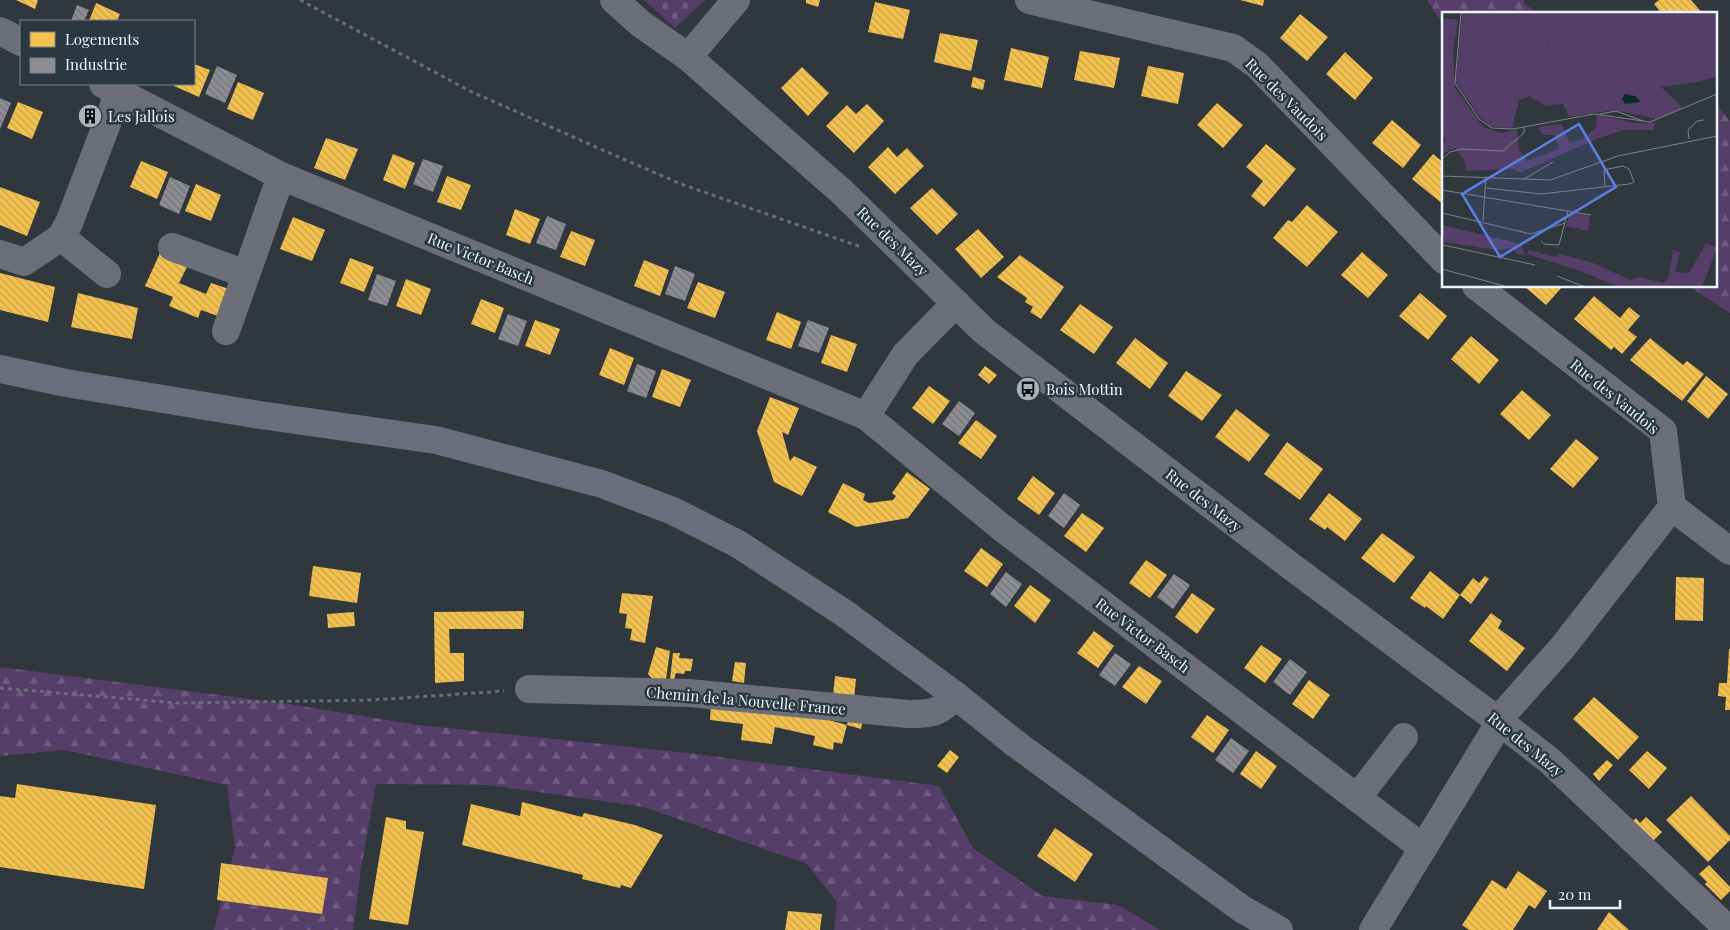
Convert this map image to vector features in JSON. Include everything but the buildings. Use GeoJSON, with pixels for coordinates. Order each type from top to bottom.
{"type":"FeatureCollection","features":[{"type":"Feature","properties":{"kind":"main road"},"geometry":{"type":"LineString","coordinates":[[0,370],[66,383],[260,415],[436,440],[602,484],[673,512],[738,544],[844,613],[955,695],[1016,744],[1234,903],[1279,930]]}},
{"type":"Feature","properties":{"kind":"street","name":"Rue des Mazy"},"geometry":{"type":"LineString","coordinates":[[614,0],[641,24],[688,57],[841,192],[984,331],[1292,568],[1550,761],[1729,930]]}},
{"type":"Feature","properties":{"kind":"street"},"geometry":{"type":"LineString","coordinates":[[688,57],[736,0]]}},
{"type":"Feature","properties":{"kind":"street","name":"Rue des Vaudois"},"geometry":{"type":"LineString","coordinates":[[1029,0],[1233,48],[1257,65],[1442,258]]}},
{"type":"Feature","properties":{"kind":"street"},"geometry":{"type":"LineString","coordinates":[[0,31],[20,41]]}},
{"type":"Feature","properties":{"kind":"street"},"geometry":{"type":"LineString","coordinates":[[0,254],[24,262],[61,237],[69,223],[114,106],[110,87]]}},
{"type":"Feature","properties":{"kind":"street","name":"Rue Victor Basch"},"geometry":{"type":"LineString","coordinates":[[110,87],[281,176],[866,416],[1008,533],[1423,848]]}},
{"type":"Feature","properties":{"kind":"street"},"geometry":{"type":"LineString","coordinates":[[226,331],[281,176]]}},
{"type":"Feature","properties":{"kind":"street"},"geometry":{"type":"LineString","coordinates":[[61,237],[107,274]]}},
{"type":"Feature","properties":{"kind":"street"},"geometry":{"type":"LineString","coordinates":[[172,246],[246,274]]}},
{"type":"Feature","properties":{"kind":"street","name":"Rue des Vaudois"},"geometry":{"type":"LineString","coordinates":[[1479,288],[1662,431],[1672,507]]}},
{"type":"Feature","properties":{"kind":"street"},"geometry":{"type":"LineString","coordinates":[[866,416],[905,355],[956,303]]}},
{"type":"Feature","properties":{"kind":"street"},"geometry":{"type":"LineString","coordinates":[[1373,930],[1505,712],[1562,648],[1672,507],[1730,551]]}},
{"type":"Feature","properties":{"kind":"street","name":"Chemin de la Nouvelle France"},"geometry":{"type":"LineString","coordinates":[[529,689],[689,693],[908,714],[932,714],[946,706],[955,695]]}},
{"type":"Feature","properties":{"kind":"street"},"geometry":{"type":"LineString","coordinates":[[1357,798],[1404,737]]}},
{"type":"Feature","properties":{"kind":"path"},"geometry":{"type":"LineString","coordinates":[[300,0],[470,91],[607,152],[681,184],[865,249]]}},
{"type":"Feature","properties":{"kind":"path"},"geometry":{"type":"LineString","coordinates":[[0,688],[177,703],[373,700],[529,689]]}},
{"type":"Feature","properties":{"kind":"green space"},"geometry":{"type":"Polygon","coordinates":[[[644,0],[705,0],[675,28],[644,0]]]}},
{"type":"Feature","properties":{"kind":"green space"},"geometry":{"type":"Polygon","coordinates":[[[1427,0],[1524,0],[1524,4],[1538,12],[1442,12],[1442,23],[1427,0]]]}},
{"type":"Feature","properties":{"kind":"green space"},"geometry":{"type":"Polygon","coordinates":[[[1718,106],[1730,121],[1730,313],[1692,288],[1718,288],[1718,106]]]}},
{"type":"Feature","properties":{"kind":"green space"},"geometry":{"type":"Polygon","coordinates":[[[0,667],[282,703],[418,725],[688,753],[939,786],[973,848],[1042,896],[1118,905],[1160,930],[834,930],[837,902],[807,864],[644,807],[488,785],[376,784],[361,869],[353,930],[214,930],[235,848],[227,785],[64,750],[0,756],[0,667]]]}},
{"type":"Feature","properties":{"kind":"place","name":"Les Jallois"},"geometry":{"type":"Point","coordinates":[90,116]}},
{"type":"Feature","properties":{"kind":"place","name":"Bois Mottin"},"geometry":{"type":"Point","coordinates":[1028,389]}}]}
